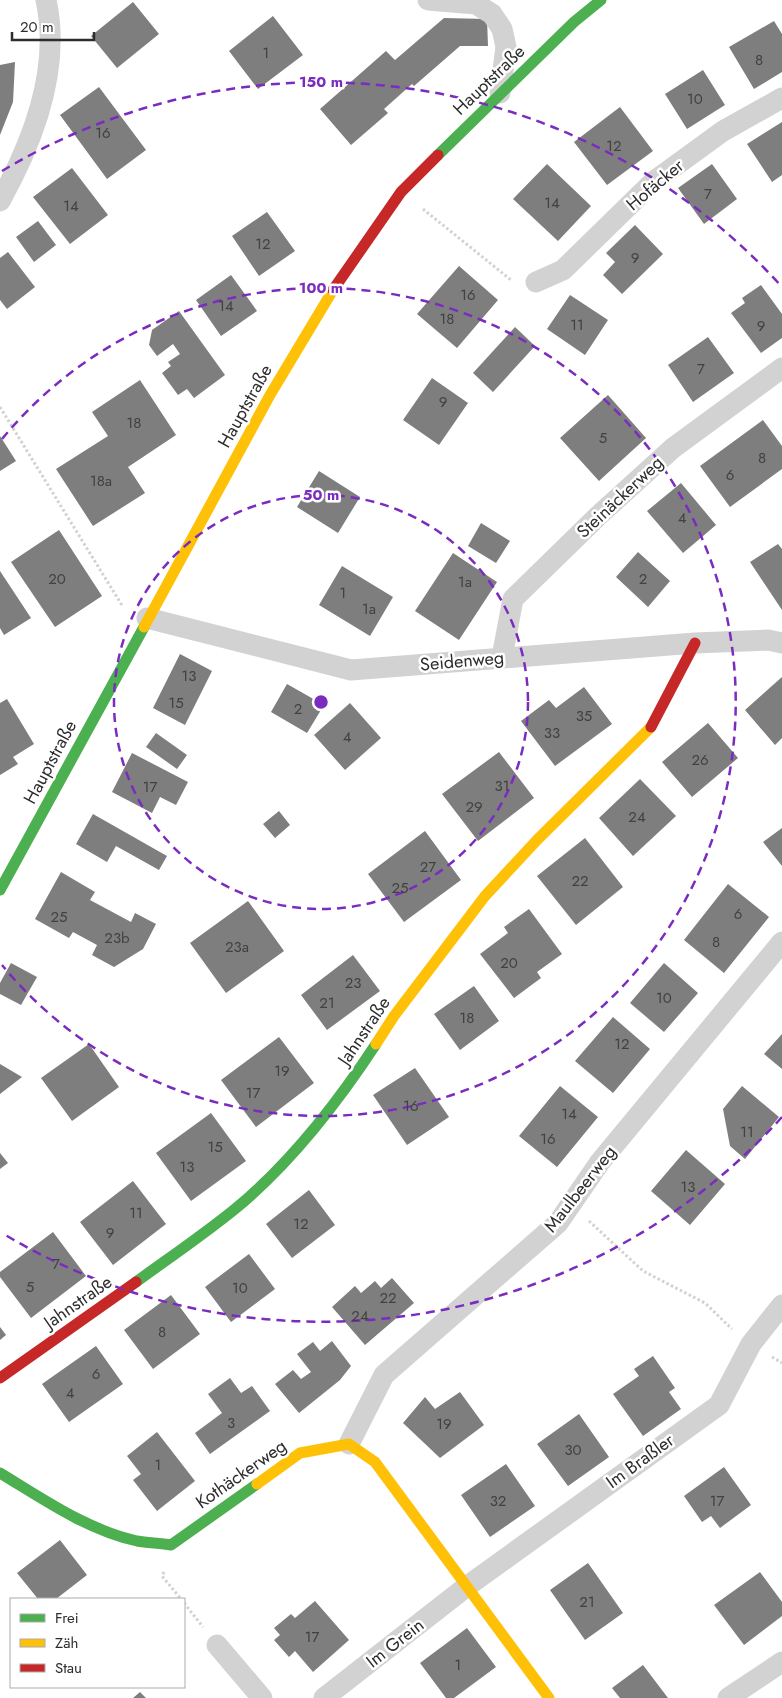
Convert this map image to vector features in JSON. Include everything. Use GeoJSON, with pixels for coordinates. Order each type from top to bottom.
{"type":"FeatureCollection","features":[{"type":"Feature","properties":{"kind":"street"},"geometry":{"type":"LineString","coordinates":[[0,201],[11,181],[41,104],[52,42],[46,0]]}},
{"type":"Feature","properties":{"kind":"street"},"geometry":{"type":"LineString","coordinates":[[428,0],[476,2],[492,14],[502,30],[506,47],[500,92]]}},
{"type":"Feature","properties":{"kind":"street","name":"Hauptstraße"},"geometry":{"type":"LineString","coordinates":[[0,890],[270,395],[332,292],[401,192],[500,92],[574,22],[601,0]]}},
{"type":"Feature","properties":{"kind":"street","name":"Hofäcker"},"geometry":{"type":"LineString","coordinates":[[536,282],[563,270],[653,182],[723,131],[782,98]]}},
{"type":"Feature","properties":{"kind":"street","name":"Steinäckerweg"},"geometry":{"type":"LineString","coordinates":[[502,658],[513,599],[598,516],[673,448],[782,368]]}},
{"type":"Feature","properties":{"kind":"street","name":"Seidenweg"},"geometry":{"type":"LineString","coordinates":[[143,625],[351,670],[695,643],[768,640],[782,643]]}},
{"type":"Feature","properties":{"kind":"street","name":"Jahnstraße"},"geometry":{"type":"LineString","coordinates":[[0,1378],[112,1300],[236,1209],[290,1157],[347,1088],[394,1016],[485,896],[654,724],[695,643]]}},
{"type":"Feature","properties":{"kind":"street","name":"Maulbeerweg"},"geometry":{"type":"LineString","coordinates":[[349,1444],[384,1375],[558,1223],[600,1162],[782,942]]}},
{"type":"Feature","properties":{"kind":"street","name":"Im Braßler"},"geometry":{"type":"LineString","coordinates":[[466,1587],[719,1405],[751,1344],[782,1305]]}},
{"type":"Feature","properties":{"kind":"street"},"geometry":{"type":"LineString","coordinates":[[349,1444],[375,1462],[549,1698]]}},
{"type":"Feature","properties":{"kind":"street","name":"Kothäckerweg"},"geometry":{"type":"LineString","coordinates":[[0,1473],[110,1533],[137,1541],[171,1545],[300,1453],[323,1447],[349,1444]]}},
{"type":"Feature","properties":{"kind":"street","name":"Im Grein"},"geometry":{"type":"LineString","coordinates":[[324,1698],[466,1587]]}},
{"type":"Feature","properties":{"kind":"street"},"geometry":{"type":"LineString","coordinates":[[217,1645],[262,1698]]}},
{"type":"Feature","properties":{"kind":"street"},"geometry":{"type":"LineString","coordinates":[[728,1698],[782,1662]]}},
{"type":"Feature","properties":{"kind":"path"},"geometry":{"type":"LineString","coordinates":[[428,213],[514,283],[536,282]]}},
{"type":"Feature","properties":{"kind":"path"},"geometry":{"type":"LineString","coordinates":[[0,407],[143,625]]}},
{"type":"Feature","properties":{"kind":"path"},"geometry":{"type":"LineString","coordinates":[[569,1205],[604,1233],[623,1255],[643,1271],[705,1303],[751,1344],[782,1363]]}},
{"type":"Feature","properties":{"kind":"path"},"geometry":{"type":"LineString","coordinates":[[185,1604],[217,1645]]}},
{"type":"Feature","properties":{"kind":"building"},"geometry":{"type":"Polygon","coordinates":[[[133,2],[159,34],[117,68],[91,36],[133,2]]]}},
{"type":"Feature","properties":{"kind":"building"},"geometry":{"type":"Polygon","coordinates":[[[273,16],[303,55],[258,89],[229,51],[273,16]]]}},
{"type":"Feature","properties":{"kind":"building"},"geometry":{"type":"Polygon","coordinates":[[[444,18],[487,19],[488,46],[460,46],[384,109],[388,113],[351,145],[320,109],[386,51],[395,60],[444,18]]]}},
{"type":"Feature","properties":{"kind":"building"},"geometry":{"type":"Polygon","coordinates":[[[774,21],[782,34],[782,72],[754,89],[729,47],[774,21]]]}},
{"type":"Feature","properties":{"kind":"building"},"geometry":{"type":"Polygon","coordinates":[[[15,62],[13,102],[0,135],[0,65],[15,62]]]}},
{"type":"Feature","properties":{"kind":"building"},"geometry":{"type":"Polygon","coordinates":[[[703,70],[725,105],[687,129],[665,94],[703,70]]]}},
{"type":"Feature","properties":{"kind":"building"},"geometry":{"type":"Polygon","coordinates":[[[99,87],[146,150],[107,179],[60,115],[99,87]]]}},
{"type":"Feature","properties":{"kind":"building"},"geometry":{"type":"Polygon","coordinates":[[[620,107],[653,151],[607,185],[574,142],[620,107]]]}},
{"type":"Feature","properties":{"kind":"building"},"geometry":{"type":"Polygon","coordinates":[[[782,122],[782,175],[772,182],[747,144],[782,122]]]}},
{"type":"Feature","properties":{"kind":"building"},"geometry":{"type":"Polygon","coordinates":[[[547,164],[591,206],[558,241],[513,199],[547,164]]]}},
{"type":"Feature","properties":{"kind":"building"},"geometry":{"type":"Polygon","coordinates":[[[712,164],[737,199],[704,224],[678,188],[712,164]]]}},
{"type":"Feature","properties":{"kind":"building"},"geometry":{"type":"Polygon","coordinates":[[[72,168],[108,215],[70,244],[33,197],[72,168]]]}},
{"type":"Feature","properties":{"kind":"building"},"geometry":{"type":"Polygon","coordinates":[[[267,212],[295,251],[259,276],[232,236],[267,212]]]}},
{"type":"Feature","properties":{"kind":"building"},"geometry":{"type":"Polygon","coordinates":[[[38,221],[56,245],[34,262],[16,237],[38,221]]]}},
{"type":"Feature","properties":{"kind":"building"},"geometry":{"type":"Polygon","coordinates":[[[635,225],[663,254],[622,294],[603,275],[615,262],[606,253],[635,225]]]}},
{"type":"Feature","properties":{"kind":"building"},"geometry":{"type":"Polygon","coordinates":[[[8,252],[35,287],[7,309],[0,300],[0,258],[8,252]]]}},
{"type":"Feature","properties":{"kind":"building"},"geometry":{"type":"Polygon","coordinates":[[[459,266],[498,300],[457,348],[417,314],[459,266]]]}},
{"type":"Feature","properties":{"kind":"building"},"geometry":{"type":"Polygon","coordinates":[[[231,275],[257,311],[221,336],[196,300],[231,275]]]}},
{"type":"Feature","properties":{"kind":"building"},"geometry":{"type":"Polygon","coordinates":[[[761,285],[782,314],[782,338],[761,353],[731,313],[745,303],[742,298],[761,285]]]}},
{"type":"Feature","properties":{"kind":"building"},"geometry":{"type":"Polygon","coordinates":[[[570,295],[608,320],[585,355],[547,329],[570,295]]]}},
{"type":"Feature","properties":{"kind":"building"},"geometry":{"type":"Polygon","coordinates":[[[179,311],[225,375],[194,398],[187,389],[178,395],[162,373],[171,366],[168,362],[180,354],[173,344],[157,356],[149,345],[152,330],[179,311]]]}},
{"type":"Feature","properties":{"kind":"building"},"geometry":{"type":"Polygon","coordinates":[[[515,327],[535,346],[493,392],[473,373],[515,327]]]}},
{"type":"Feature","properties":{"kind":"building"},"geometry":{"type":"Polygon","coordinates":[[[708,337],[734,373],[693,402],[668,365],[708,337]]]}},
{"type":"Feature","properties":{"kind":"building"},"geometry":{"type":"Polygon","coordinates":[[[432,378],[468,403],[439,445],[403,420],[432,378]]]}},
{"type":"Feature","properties":{"kind":"building"},"geometry":{"type":"Polygon","coordinates":[[[140,380],[176,435],[128,467],[145,493],[93,526],[56,469],[108,436],[92,412],[140,380]]]}},
{"type":"Feature","properties":{"kind":"building"},"geometry":{"type":"Polygon","coordinates":[[[608,395],[646,438],[599,481],[560,438],[608,395]]]}},
{"type":"Feature","properties":{"kind":"building"},"geometry":{"type":"Polygon","coordinates":[[[763,420],[782,446],[782,469],[730,507],[700,466],[763,420]]]}},
{"type":"Feature","properties":{"kind":"building"},"geometry":{"type":"Polygon","coordinates":[[[0,436],[16,461],[0,471],[0,436]]]}},
{"type":"Feature","properties":{"kind":"building"},"geometry":{"type":"Polygon","coordinates":[[[319,471],[360,497],[338,533],[297,507],[319,471]]]}},
{"type":"Feature","properties":{"kind":"building"},"geometry":{"type":"Polygon","coordinates":[[[681,483],[716,525],[683,553],[647,511],[681,483]]]}},
{"type":"Feature","properties":{"kind":"building"},"geometry":{"type":"Polygon","coordinates":[[[481,523],[510,541],[496,563],[468,546],[481,523]]]}},
{"type":"Feature","properties":{"kind":"building"},"geometry":{"type":"Polygon","coordinates":[[[59,530],[102,596],[55,627],[11,562],[59,530]]]}},
{"type":"Feature","properties":{"kind":"building"},"geometry":{"type":"Polygon","coordinates":[[[778,544],[782,549],[782,610],[750,562],[778,544]]]}},
{"type":"Feature","properties":{"kind":"building"},"geometry":{"type":"Polygon","coordinates":[[[638,552],[670,581],[648,607],[616,577],[638,552]]]}},
{"type":"Feature","properties":{"kind":"building"},"geometry":{"type":"Polygon","coordinates":[[[453,553],[497,582],[459,640],[415,611],[453,553]]]}},
{"type":"Feature","properties":{"kind":"building"},"geometry":{"type":"Polygon","coordinates":[[[342,566],[393,597],[370,636],[319,605],[342,566]]]}},
{"type":"Feature","properties":{"kind":"building"},"geometry":{"type":"Polygon","coordinates":[[[0,571],[31,618],[4,635],[0,628],[0,571]]]}},
{"type":"Feature","properties":{"kind":"building"},"geometry":{"type":"Polygon","coordinates":[[[180,654],[212,671],[185,725],[153,708],[180,654]]]}},
{"type":"Feature","properties":{"kind":"building"},"geometry":{"type":"Polygon","coordinates":[[[782,677],[782,738],[775,745],[745,710],[782,677]]]}},
{"type":"Feature","properties":{"kind":"building"},"geometry":{"type":"Polygon","coordinates":[[[287,684],[324,705],[307,733],[271,712],[287,684]]]}},
{"type":"Feature","properties":{"kind":"building"},"geometry":{"type":"Polygon","coordinates":[[[584,687],[612,724],[555,766],[521,721],[549,700],[556,708],[584,687]]]}},
{"type":"Feature","properties":{"kind":"building"},"geometry":{"type":"Polygon","coordinates":[[[7,699],[34,744],[13,757],[18,764],[0,775],[0,703],[7,699]]]}},
{"type":"Feature","properties":{"kind":"building"},"geometry":{"type":"Polygon","coordinates":[[[350,703],[381,738],[345,770],[314,735],[350,703]]]}},
{"type":"Feature","properties":{"kind":"building"},"geometry":{"type":"Polygon","coordinates":[[[708,723],[738,758],[692,797],[662,762],[708,723]]]}},
{"type":"Feature","properties":{"kind":"building"},"geometry":{"type":"Polygon","coordinates":[[[156,733],[187,755],[177,769],[146,747],[156,733]]]}},
{"type":"Feature","properties":{"kind":"building"},"geometry":{"type":"Polygon","coordinates":[[[499,752],[534,798],[478,841],[442,794],[499,752]]]}},
{"type":"Feature","properties":{"kind":"building"},"geometry":{"type":"Polygon","coordinates":[[[132,753],[188,782],[176,805],[160,797],[152,813],[112,792],[132,753]]]}},
{"type":"Feature","properties":{"kind":"building"},"geometry":{"type":"Polygon","coordinates":[[[640,779],[676,816],[633,856],[599,818],[640,779]]]}},
{"type":"Feature","properties":{"kind":"building"},"geometry":{"type":"Polygon","coordinates":[[[279,811],[290,825],[275,838],[263,824],[279,811]]]}},
{"type":"Feature","properties":{"kind":"building"},"geometry":{"type":"Polygon","coordinates":[[[93,814],[167,856],[159,870],[116,846],[107,862],[76,844],[93,814]]]}},
{"type":"Feature","properties":{"kind":"building"},"geometry":{"type":"Polygon","coordinates":[[[782,828],[782,866],[763,842],[782,828]]]}},
{"type":"Feature","properties":{"kind":"building"},"geometry":{"type":"Polygon","coordinates":[[[425,831],[461,880],[404,922],[368,874],[425,831]]]}},
{"type":"Feature","properties":{"kind":"building"},"geometry":{"type":"Polygon","coordinates":[[[585,838],[623,887],[576,925],[537,876],[585,838]]]}},
{"type":"Feature","properties":{"kind":"building"},"geometry":{"type":"Polygon","coordinates":[[[61,872],[95,892],[90,900],[131,922],[135,913],[156,924],[143,949],[114,967],[92,955],[97,945],[73,932],[69,938],[35,919],[61,872]]]}},
{"type":"Feature","properties":{"kind":"building"},"geometry":{"type":"Polygon","coordinates":[[[728,884],[769,917],[724,973],[684,940],[728,884]]]}},
{"type":"Feature","properties":{"kind":"building"},"geometry":{"type":"Polygon","coordinates":[[[248,901],[284,951],[226,993],[190,943],[248,901]]]}},
{"type":"Feature","properties":{"kind":"building"},"geometry":{"type":"Polygon","coordinates":[[[529,909],[562,954],[537,972],[541,978],[514,998],[480,954],[508,933],[504,927],[529,909]]]}},
{"type":"Feature","properties":{"kind":"building"},"geometry":{"type":"Polygon","coordinates":[[[353,955],[380,991],[327,1030],[301,995],[353,955]]]}},
{"type":"Feature","properties":{"kind":"building"},"geometry":{"type":"Polygon","coordinates":[[[11,963],[37,977],[21,1005],[0,994],[0,983],[11,963]]]}},
{"type":"Feature","properties":{"kind":"building"},"geometry":{"type":"Polygon","coordinates":[[[664,963],[698,993],[664,1032],[630,1003],[664,963]]]}},
{"type":"Feature","properties":{"kind":"building"},"geometry":{"type":"Polygon","coordinates":[[[474,986],[499,1021],[460,1050],[434,1014],[474,986]]]}},
{"type":"Feature","properties":{"kind":"building"},"geometry":{"type":"Polygon","coordinates":[[[613,1017],[650,1049],[613,1093],[575,1061],[613,1017]]]}},
{"type":"Feature","properties":{"kind":"building"},"geometry":{"type":"Polygon","coordinates":[[[782,1034],[782,1069],[764,1054],[782,1034]]]}},
{"type":"Feature","properties":{"kind":"building"},"geometry":{"type":"Polygon","coordinates":[[[279,1037],[314,1083],[256,1127],[221,1080],[279,1037]]]}},
{"type":"Feature","properties":{"kind":"building"},"geometry":{"type":"Polygon","coordinates":[[[89,1044],[119,1087],[72,1121],[41,1078],[89,1044]]]}},
{"type":"Feature","properties":{"kind":"building"},"geometry":{"type":"Polygon","coordinates":[[[0,1064],[22,1077],[0,1094],[0,1064]]]}},
{"type":"Feature","properties":{"kind":"building"},"geometry":{"type":"Polygon","coordinates":[[[415,1068],[449,1117],[407,1145],[373,1095],[415,1068]]]}},
{"type":"Feature","properties":{"kind":"building"},"geometry":{"type":"Polygon","coordinates":[[[560,1086],[598,1117],[557,1167],[519,1136],[560,1086]]]}},
{"type":"Feature","properties":{"kind":"building"},"geometry":{"type":"Polygon","coordinates":[[[742,1086],[779,1117],[745,1159],[730,1146],[723,1109],[742,1086]]]}},
{"type":"Feature","properties":{"kind":"building"},"geometry":{"type":"Polygon","coordinates":[[[211,1113],[246,1161],[191,1201],[156,1153],[211,1113]]]}},
{"type":"Feature","properties":{"kind":"building"},"geometry":{"type":"Polygon","coordinates":[[[686,1150],[725,1184],[690,1225],[651,1191],[686,1150]]]}},
{"type":"Feature","properties":{"kind":"building"},"geometry":{"type":"Polygon","coordinates":[[[0,1153],[8,1163],[0,1169],[0,1153]]]}},
{"type":"Feature","properties":{"kind":"building"},"geometry":{"type":"Polygon","coordinates":[[[133,1181],[166,1224],[113,1265],[80,1222],[133,1181]]]}},
{"type":"Feature","properties":{"kind":"building"},"geometry":{"type":"Polygon","coordinates":[[[309,1190],[335,1225],[292,1258],[266,1224],[309,1190]]]}},
{"type":"Feature","properties":{"kind":"building"},"geometry":{"type":"Polygon","coordinates":[[[53,1232],[86,1276],[31,1318],[0,1277],[0,1272],[53,1232]]]}},
{"type":"Feature","properties":{"kind":"building"},"geometry":{"type":"Polygon","coordinates":[[[249,1254],[275,1289],[231,1322],[205,1287],[249,1254]]]}},
{"type":"Feature","properties":{"kind":"building"},"geometry":{"type":"Polygon","coordinates":[[[392,1278],[414,1303],[365,1345],[332,1307],[355,1286],[361,1293],[375,1281],[381,1288],[392,1278]]]}},
{"type":"Feature","properties":{"kind":"building"},"geometry":{"type":"Polygon","coordinates":[[[171,1295],[200,1334],[153,1369],[124,1330],[171,1295]]]}},
{"type":"Feature","properties":{"kind":"building"},"geometry":{"type":"Polygon","coordinates":[[[0,1327],[6,1335],[0,1340],[0,1327]]]}},
{"type":"Feature","properties":{"kind":"building"},"geometry":{"type":"Polygon","coordinates":[[[332,1341],[351,1366],[340,1380],[299,1413],[275,1384],[293,1370],[301,1379],[311,1372],[297,1354],[313,1342],[320,1351],[332,1341]]]}},
{"type":"Feature","properties":{"kind":"building"},"geometry":{"type":"Polygon","coordinates":[[[96,1346],[123,1384],[69,1422],[42,1384],[96,1346]]]}},
{"type":"Feature","properties":{"kind":"building"},"geometry":{"type":"Polygon","coordinates":[[[653,1356],[675,1388],[669,1392],[681,1409],[643,1436],[613,1394],[639,1376],[634,1369],[653,1356]]]}},
{"type":"Feature","properties":{"kind":"building"},"geometry":{"type":"Polygon","coordinates":[[[230,1378],[241,1393],[252,1386],[270,1411],[210,1454],[195,1433],[222,1413],[208,1394],[230,1378]]]}},
{"type":"Feature","properties":{"kind":"building"},"geometry":{"type":"Polygon","coordinates":[[[460,1392],[484,1425],[440,1458],[403,1423],[425,1397],[435,1409],[460,1392]]]}},
{"type":"Feature","properties":{"kind":"building"},"geometry":{"type":"Polygon","coordinates":[[[579,1414],[609,1457],[568,1486],[537,1444],[579,1414]]]}},
{"type":"Feature","properties":{"kind":"building"},"geometry":{"type":"Polygon","coordinates":[[[157,1432],[195,1481],[157,1511],[133,1480],[141,1474],[127,1456],[157,1432]]]}},
{"type":"Feature","properties":{"kind":"building"},"geometry":{"type":"Polygon","coordinates":[[[506,1464],[535,1506],[490,1537],[461,1495],[506,1464]]]}},
{"type":"Feature","properties":{"kind":"building"},"geometry":{"type":"Polygon","coordinates":[[[724,1467],[751,1505],[720,1528],[711,1516],[702,1522],[684,1496],[724,1467]]]}},
{"type":"Feature","properties":{"kind":"building"},"geometry":{"type":"Polygon","coordinates":[[[60,1540],[87,1575],[57,1598],[37,1598],[17,1573],[60,1540]]]}},
{"type":"Feature","properties":{"kind":"building"},"geometry":{"type":"Polygon","coordinates":[[[588,1563],[623,1613],[585,1640],[550,1590],[588,1563]]]}},
{"type":"Feature","properties":{"kind":"building"},"geometry":{"type":"Polygon","coordinates":[[[760,1572],[782,1602],[782,1616],[744,1645],[714,1605],[760,1572]]]}},
{"type":"Feature","properties":{"kind":"building"},"geometry":{"type":"Polygon","coordinates":[[[315,1601],[349,1640],[313,1672],[295,1651],[289,1657],[274,1640],[280,1635],[274,1628],[291,1614],[295,1618],[315,1601]]]}},
{"type":"Feature","properties":{"kind":"building"},"geometry":{"type":"Polygon","coordinates":[[[467,1628],[496,1667],[454,1698],[446,1698],[420,1663],[467,1628]]]}},
{"type":"Feature","properties":{"kind":"building"},"geometry":{"type":"Polygon","coordinates":[[[643,1665],[668,1698],[620,1698],[612,1688],[643,1665]]]}},
{"type":"Feature","properties":{"kind":"building"},"geometry":{"type":"Polygon","coordinates":[[[140,1692],[146,1698],[133,1698],[140,1692]]]}},
{"type":"Feature","properties":{"kind":"traffic: fast"},"geometry":{"type":"LineString","coordinates":[[438,155],[574,22],[601,0]]}},
{"type":"Feature","properties":{"kind":"traffic: fast"},"geometry":{"type":"LineString","coordinates":[[0,890],[144,627]]}},
{"type":"Feature","properties":{"kind":"traffic: fast"},"geometry":{"type":"LineString","coordinates":[[136,1282],[223,1219],[275,1172],[294,1153],[329,1111],[376,1044]]}},
{"type":"Feature","properties":{"kind":"traffic: fast"},"geometry":{"type":"LineString","coordinates":[[0,1473],[83,1522],[137,1541],[171,1545],[257,1484]]}},
{"type":"Feature","properties":{"kind":"traffic: slow"},"geometry":{"type":"LineString","coordinates":[[144,627],[270,395],[333,290]]}},
{"type":"Feature","properties":{"kind":"traffic: slow"},"geometry":{"type":"LineString","coordinates":[[376,1044],[394,1016],[485,896],[537,840],[651,727]]}},
{"type":"Feature","properties":{"kind":"traffic: slow"},"geometry":{"type":"LineString","coordinates":[[257,1484],[300,1453],[349,1444],[375,1462],[549,1698]]}},
{"type":"Feature","properties":{"kind":"traffic: jam"},"geometry":{"type":"LineString","coordinates":[[333,290],[401,192],[438,155]]}},
{"type":"Feature","properties":{"kind":"traffic: jam"},"geometry":{"type":"LineString","coordinates":[[651,727],[695,643]]}},
{"type":"Feature","properties":{"kind":"traffic: jam"},"geometry":{"type":"LineString","coordinates":[[0,1378],[136,1282]]}}]}
